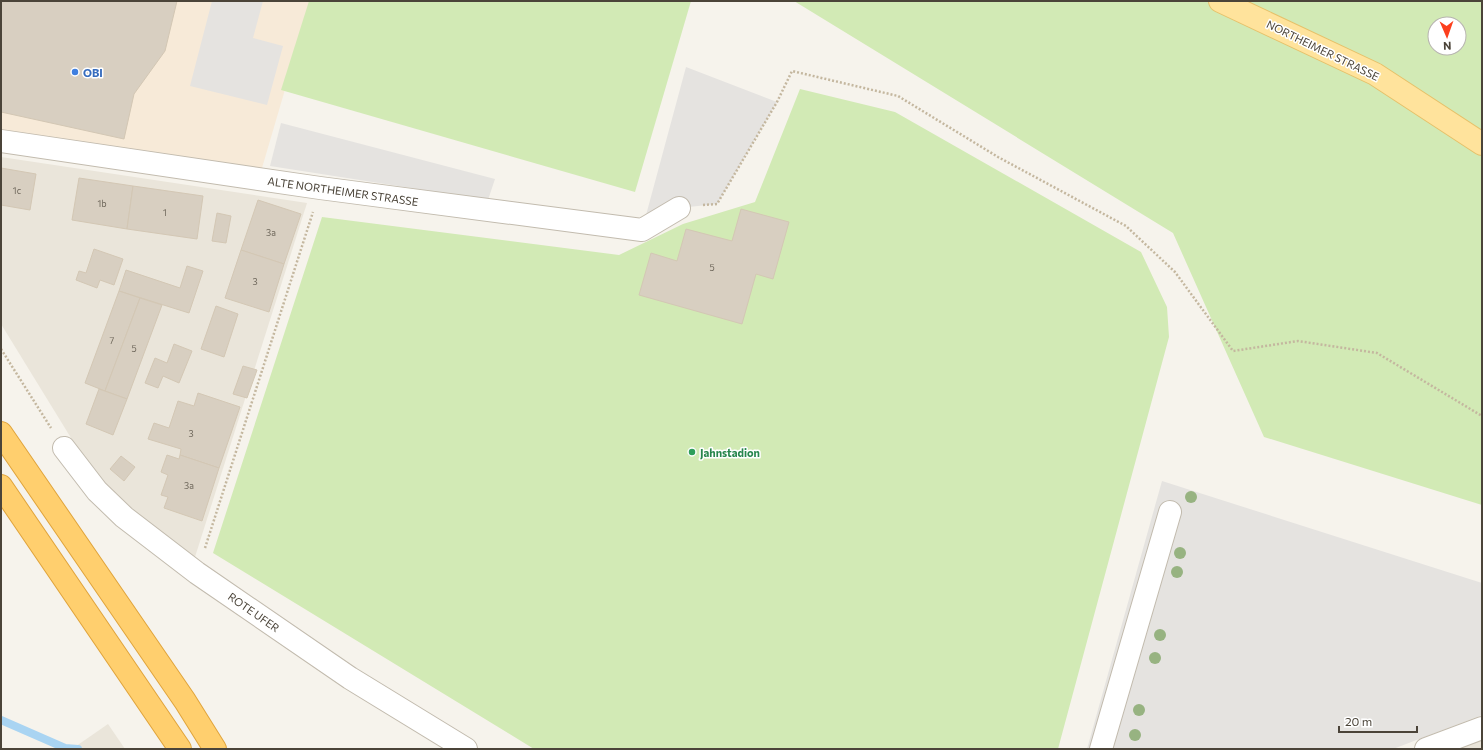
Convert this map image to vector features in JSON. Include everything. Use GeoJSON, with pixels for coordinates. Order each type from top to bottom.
{"type":"FeatureCollection","features":[{"type":"Feature","properties":{"kind":"highway"},"geometry":{"type":"LineString","coordinates":[[1,433],[185,701],[215,749]]}},
{"type":"Feature","properties":{"kind":"highway"},"geometry":{"type":"LineString","coordinates":[[1,486],[180,749]]}},
{"type":"Feature","properties":{"kind":"main road","name":"NORTHEIMER STRASSE"},"geometry":{"type":"LineString","coordinates":[[1220,1],[1375,74],[1482,144]]}},
{"type":"Feature","properties":{"kind":"street","name":"ALTE NORTHEIMER STRASSE"},"geometry":{"type":"LineString","coordinates":[[1,141],[320,188],[642,230],[679,208]]}},
{"type":"Feature","properties":{"kind":"street","name":"ROTE UFER"},"geometry":{"type":"LineString","coordinates":[[64,448],[97,491],[124,517],[197,573],[350,678],[466,749]]}},
{"type":"Feature","properties":{"kind":"street"},"geometry":{"type":"LineString","coordinates":[[1101,749],[1170,512]]}},
{"type":"Feature","properties":{"kind":"street"},"geometry":{"type":"LineString","coordinates":[[1426,749],[1482,728]]}},
{"type":"Feature","properties":{"kind":"path"},"geometry":{"type":"LineString","coordinates":[[679,208],[717,204],[777,102],[792,70],[898,96],[998,157],[1126,226],[1175,272],[1233,351],[1298,341],[1377,353],[1482,416]]}},
{"type":"Feature","properties":{"kind":"path"},"geometry":{"type":"LineString","coordinates":[[197,573],[320,188]]}},
{"type":"Feature","properties":{"kind":"path"},"geometry":{"type":"LineString","coordinates":[[1,349],[64,448]]}},
{"type":"Feature","properties":{"kind":"shaded area"},"geometry":{"type":"Polygon","coordinates":[[[1,1],[311,1],[262,168],[1,136],[1,1]]]}},
{"type":"Feature","properties":{"kind":"shaded area"},"geometry":{"type":"Polygon","coordinates":[[[212,1],[263,1],[253,38],[283,46],[267,105],[190,86],[212,1]]]}},
{"type":"Feature","properties":{"kind":"shaded area"},"geometry":{"type":"Polygon","coordinates":[[[686,67],[777,102],[717,204],[679,208],[642,230],[686,67]]]}},
{"type":"Feature","properties":{"kind":"shaded area"},"geometry":{"type":"Polygon","coordinates":[[[281,123],[495,179],[488,200],[270,166],[281,123]]]}},
{"type":"Feature","properties":{"kind":"shaded area"},"geometry":{"type":"Polygon","coordinates":[[[1,157],[307,203],[195,557],[138,517],[87,464],[1,324],[1,157]]]}},
{"type":"Feature","properties":{"kind":"shaded area"},"geometry":{"type":"Polygon","coordinates":[[[1162,481],[1482,583],[1482,715],[1393,749],[1087,749],[1162,481]]]}},
{"type":"Feature","properties":{"kind":"shaded area"},"geometry":{"type":"Polygon","coordinates":[[[108,724],[125,749],[72,749],[108,724]]]}},
{"type":"Feature","properties":{"kind":"shaded area"},"geometry":{"type":"Polygon","coordinates":[[[1482,728],[1482,749],[1426,749],[1482,728]]]}},
{"type":"Feature","properties":{"kind":"green space"},"geometry":{"type":"Polygon","coordinates":[[[309,1],[691,1],[635,192],[281,90],[309,1]]]}},
{"type":"Feature","properties":{"kind":"green space"},"geometry":{"type":"Polygon","coordinates":[[[794,1],[1482,1],[1482,505],[1264,437],[1173,233],[794,1]]]}},
{"type":"Feature","properties":{"kind":"green space","name":"Jahnstadion"},"geometry":{"type":"Polygon","coordinates":[[[800,89],[895,112],[1141,252],[1167,307],[1169,337],[1058,749],[534,749],[213,553],[322,217],[619,255],[683,224],[755,202],[800,89]]]}},
{"type":"Feature","properties":{"kind":"building","name":"OBI"},"geometry":{"type":"Polygon","coordinates":[[[1,1],[177,1],[165,51],[134,94],[124,139],[1,112],[1,1]]]}},
{"type":"Feature","properties":{"kind":"building"},"geometry":{"type":"Polygon","coordinates":[[[1,168],[36,174],[30,210],[1,205],[1,168]]]}},
{"type":"Feature","properties":{"kind":"building"},"geometry":{"type":"Polygon","coordinates":[[[79,178],[133,186],[127,229],[72,220],[79,178]]]}},
{"type":"Feature","properties":{"kind":"building"},"geometry":{"type":"Polygon","coordinates":[[[133,186],[203,196],[197,239],[127,229],[133,186]]]}},
{"type":"Feature","properties":{"kind":"building"},"geometry":{"type":"Polygon","coordinates":[[[258,200],[301,214],[284,264],[241,250],[258,200]]]}},
{"type":"Feature","properties":{"kind":"building"},"geometry":{"type":"Polygon","coordinates":[[[741,209],[789,222],[773,279],[756,274],[742,324],[639,295],[651,253],[677,261],[686,229],[732,241],[741,209]]]}},
{"type":"Feature","properties":{"kind":"building"},"geometry":{"type":"Polygon","coordinates":[[[217,213],[231,216],[226,243],[212,241],[217,213]]]}},
{"type":"Feature","properties":{"kind":"building"},"geometry":{"type":"Polygon","coordinates":[[[94,249],[123,259],[114,285],[100,280],[97,288],[76,280],[79,271],[86,273],[94,249]]]}},
{"type":"Feature","properties":{"kind":"building"},"geometry":{"type":"Polygon","coordinates":[[[241,250],[284,264],[269,312],[225,298],[241,250]]]}},
{"type":"Feature","properties":{"kind":"building"},"geometry":{"type":"Polygon","coordinates":[[[187,266],[203,271],[189,313],[119,291],[126,270],[180,288],[187,266]]]}},
{"type":"Feature","properties":{"kind":"building"},"geometry":{"type":"Polygon","coordinates":[[[119,291],[140,298],[105,391],[85,383],[119,291]]]}},
{"type":"Feature","properties":{"kind":"building"},"geometry":{"type":"Polygon","coordinates":[[[140,298],[162,305],[127,399],[105,391],[140,298]]]}},
{"type":"Feature","properties":{"kind":"building"},"geometry":{"type":"Polygon","coordinates":[[[216,306],[238,314],[224,357],[201,349],[216,306]]]}},
{"type":"Feature","properties":{"kind":"building"},"geometry":{"type":"Polygon","coordinates":[[[174,344],[192,351],[179,383],[163,376],[158,388],[145,383],[155,358],[167,363],[174,344]]]}},
{"type":"Feature","properties":{"kind":"building"},"geometry":{"type":"Polygon","coordinates":[[[243,366],[257,370],[247,398],[233,394],[243,366]]]}},
{"type":"Feature","properties":{"kind":"building"},"geometry":{"type":"Polygon","coordinates":[[[99,389],[127,399],[113,435],[86,424],[99,389]]]}},
{"type":"Feature","properties":{"kind":"building"},"geometry":{"type":"Polygon","coordinates":[[[198,393],[240,407],[219,468],[180,455],[181,449],[148,439],[154,423],[169,428],[178,401],[194,406],[198,393]]]}},
{"type":"Feature","properties":{"kind":"building"},"geometry":{"type":"Polygon","coordinates":[[[167,455],[179,459],[180,455],[219,468],[202,521],[164,508],[168,497],[161,495],[168,475],[161,472],[167,455]]]}},
{"type":"Feature","properties":{"kind":"building"},"geometry":{"type":"Polygon","coordinates":[[[121,456],[135,467],[124,481],[110,469],[121,456]]]}},
{"type":"Feature","properties":{"kind":"waterway"},"geometry":{"type":"LineString","coordinates":[[1,720],[65,748],[78,749]]}},
{"type":"Feature","properties":{"kind":"place","name":"OBI"},"geometry":{"type":"Point","coordinates":[75,72]}},
{"type":"Feature","properties":{"kind":"place","name":"Jahnstadion"},"geometry":{"type":"Point","coordinates":[692,452]}}]}
